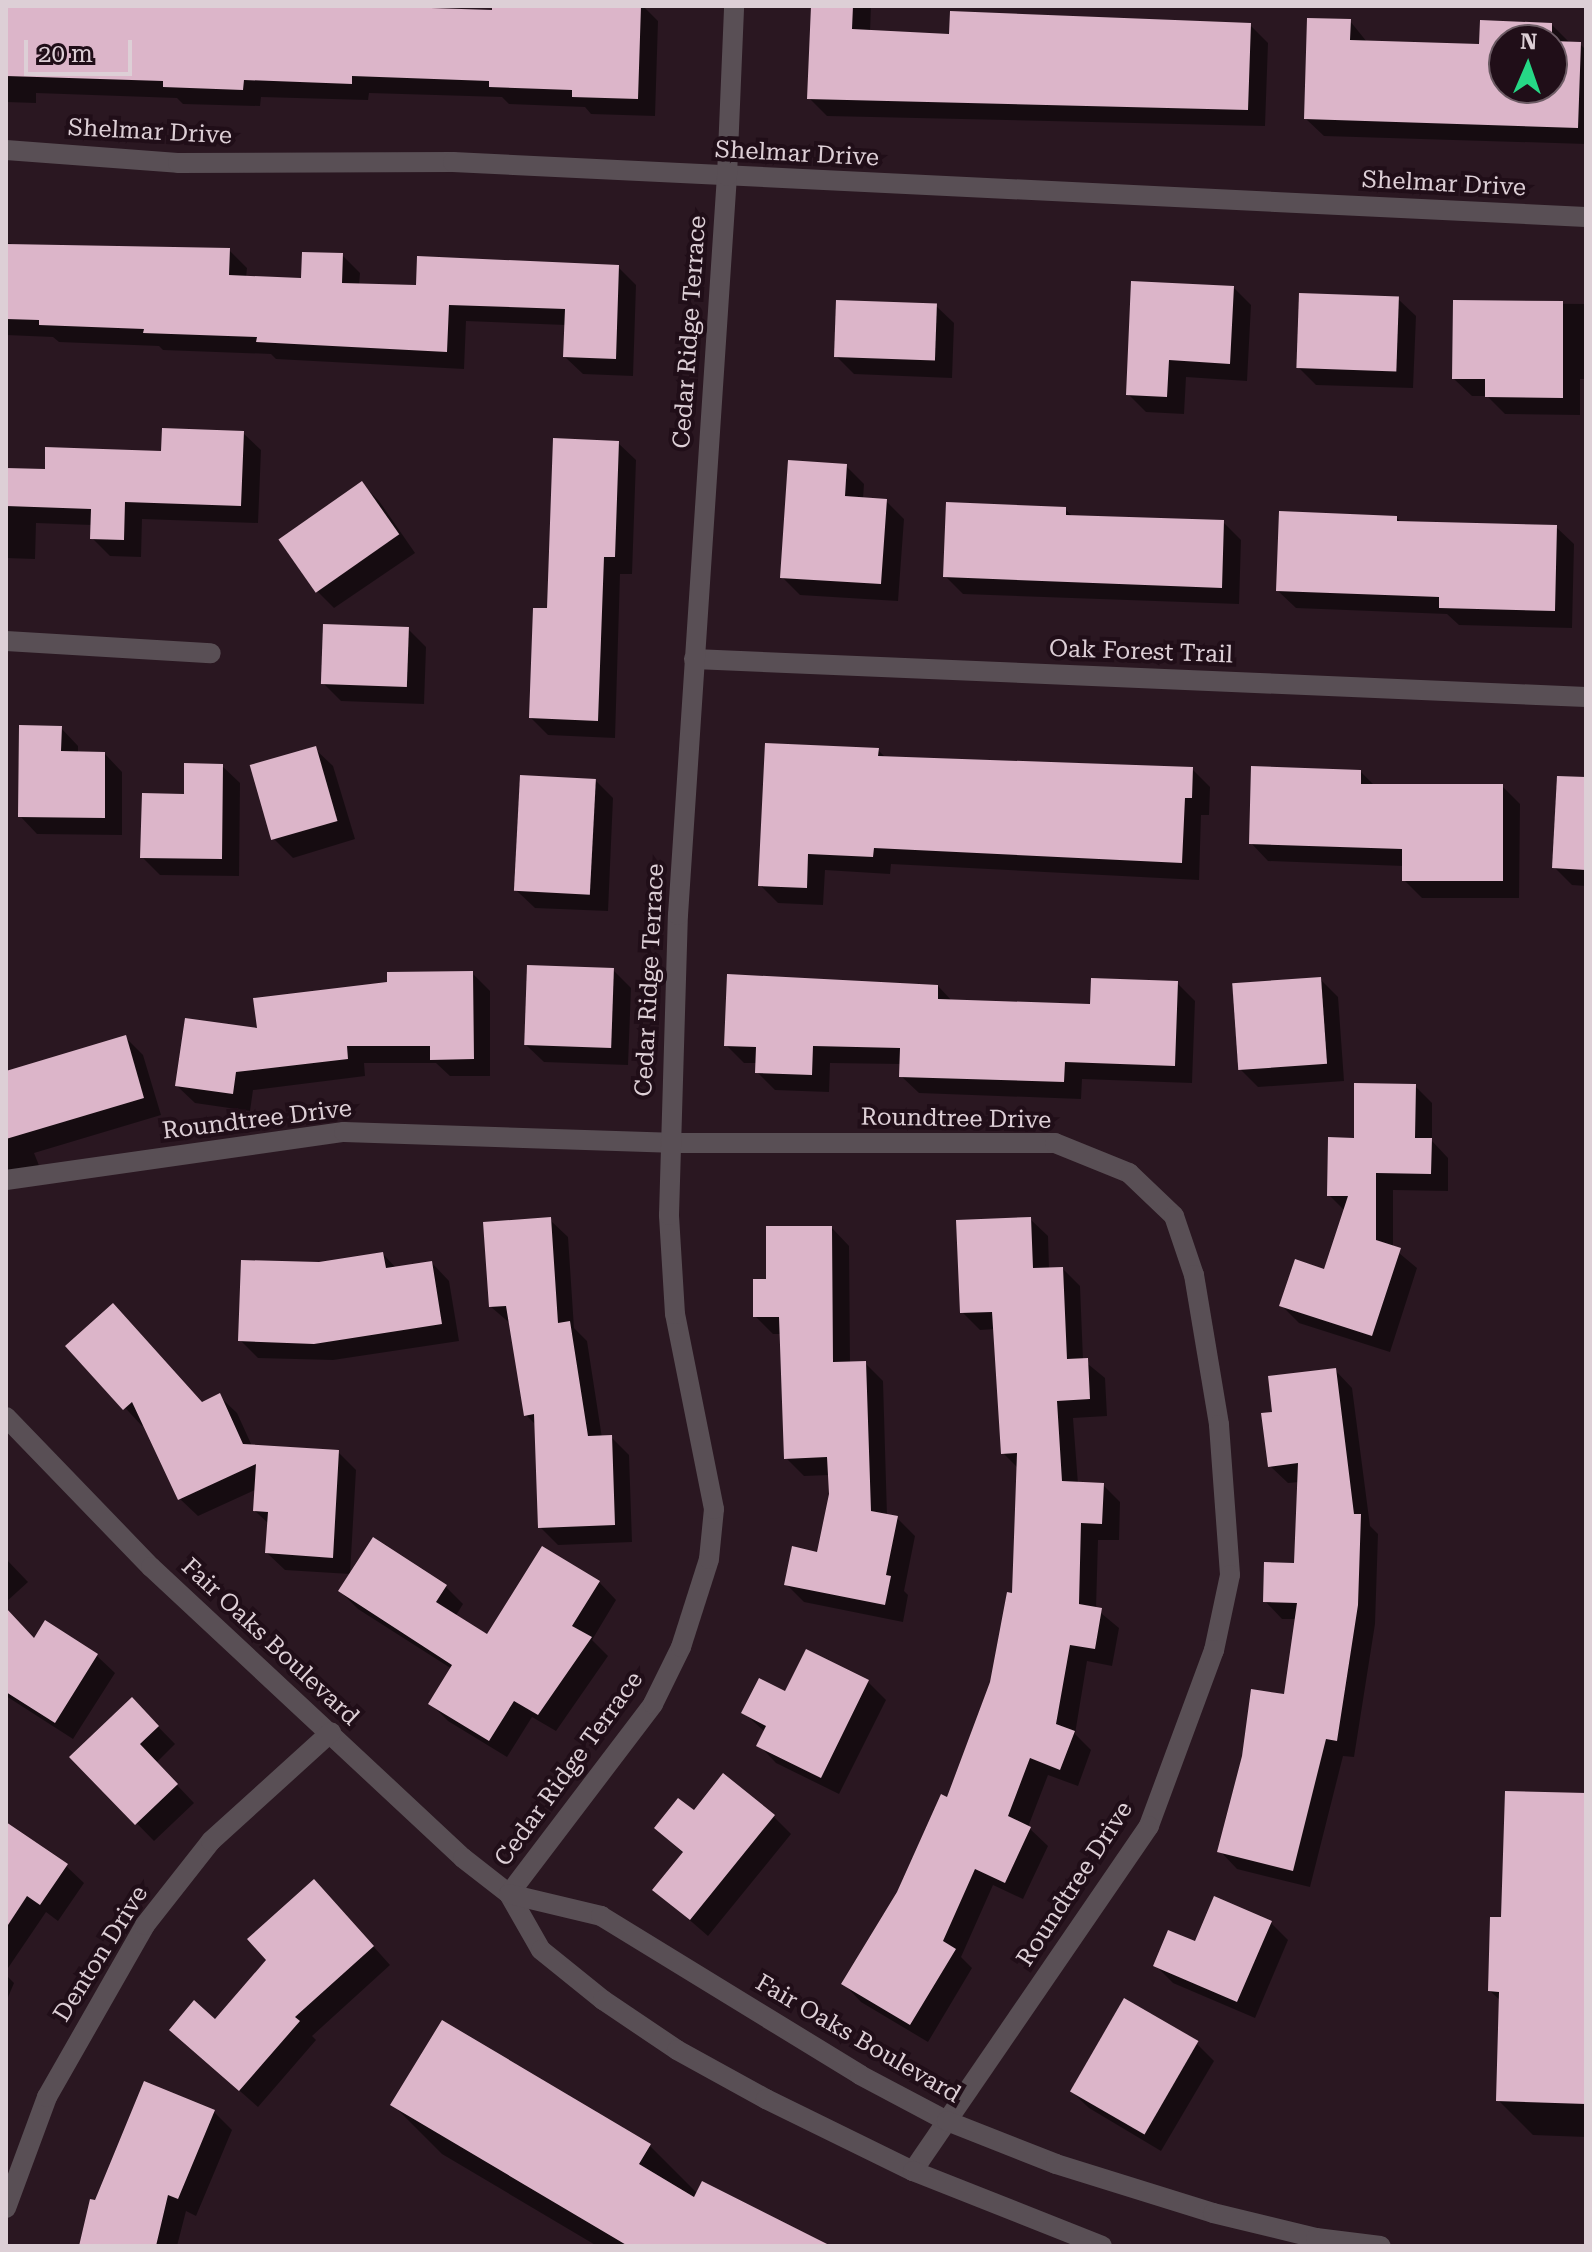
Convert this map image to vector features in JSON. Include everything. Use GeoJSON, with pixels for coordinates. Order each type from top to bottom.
{"type":"FeatureCollection","features":[{"type":"Feature","properties":{"kind":"street","name":"Cedar Ridge Terrace"},"geometry":{"type":"LineString","coordinates":[[509,1894],[653,1704],[681,1647],[709,1559],[714,1509],[675,1314],[669,1215],[670,1143],[678,915],[727,176],[734,6]]}},
{"type":"Feature","properties":{"kind":"street","name":"Shelmar Drive"},"geometry":{"type":"LineString","coordinates":[[6,150],[178,163],[453,162],[1586,217]]}},
{"type":"Feature","properties":{"kind":"street"},"geometry":{"type":"LineString","coordinates":[[6,641],[211,653]]}},
{"type":"Feature","properties":{"kind":"street","name":"Oak Forest Trail"},"geometry":{"type":"LineString","coordinates":[[694,659],[1586,697]]}},
{"type":"Feature","properties":{"kind":"street","name":"Roundtree Drive"},"geometry":{"type":"LineString","coordinates":[[6,1180],[344,1132],[670,1143],[1055,1143],[1129,1173],[1174,1216],[1194,1275],[1219,1425],[1230,1575],[1214,1650],[1149,1826],[913,2171]]}},
{"type":"Feature","properties":{"kind":"street","name":"Fair Oaks Boulevard"},"geometry":{"type":"LineString","coordinates":[[8,1425],[151,1567],[463,1858],[509,1894],[541,1950],[603,2000],[677,2050],[913,2171],[1102,2246]]}},
{"type":"Feature","properties":{"kind":"street","name":"Denton Drive"},"geometry":{"type":"LineString","coordinates":[[6,2208],[47,2097],[145,1925],[211,1841],[331,1732]]}},
{"type":"Feature","properties":{"kind":"street","name":"Fair Oaks Boulevard"},"geometry":{"type":"LineString","coordinates":[[509,1894],[601,1916],[860,2075],[947,2121],[1056,2164],[1213,2213],[1315,2242],[1381,2246]]}},
{"type":"Feature","properties":{"kind":"building"},"geometry":{"type":"Polygon","coordinates":[[[6,6],[370,6],[492,10],[492,6],[641,6],[638,99],[572,97],[572,90],[489,87],[489,81],[352,76],[352,84],[244,80],[243,90],[163,87],[163,81],[6,76],[6,6]]]}},
{"type":"Feature","properties":{"kind":"building"},"geometry":{"type":"Polygon","coordinates":[[[811,6],[853,6],[852,29],[949,34],[950,11],[1251,23],[1248,110],[807,99],[811,6]]]}},
{"type":"Feature","properties":{"kind":"building"},"geometry":{"type":"Polygon","coordinates":[[[1307,18],[1351,19],[1350,40],[1479,44],[1480,20],[1552,23],[1488,24],[1488,104],[1568,104],[1568,42],[1581,42],[1578,128],[1304,119],[1307,18]]]}},
{"type":"Feature","properties":{"kind":"building"},"geometry":{"type":"Polygon","coordinates":[[[6,244],[230,248],[229,275],[301,278],[302,252],[343,253],[342,283],[416,285],[417,256],[619,265],[616,359],[563,357],[565,309],[449,305],[447,352],[256,342],[257,337],[143,333],[144,329],[39,325],[39,320],[6,319],[6,244]]]}},
{"type":"Feature","properties":{"kind":"building"},"geometry":{"type":"Polygon","coordinates":[[[1131,281],[1234,286],[1230,364],[1169,360],[1167,397],[1126,395],[1131,281]]]}},
{"type":"Feature","properties":{"kind":"building"},"geometry":{"type":"Polygon","coordinates":[[[1299,293],[1399,296],[1396,371],[1296,368],[1299,293]]]}},
{"type":"Feature","properties":{"kind":"building"},"geometry":{"type":"Polygon","coordinates":[[[836,300],[937,304],[935,360],[834,357],[836,300]]]}},
{"type":"Feature","properties":{"kind":"building"},"geometry":{"type":"Polygon","coordinates":[[[1453,300],[1563,301],[1563,398],[1485,397],[1485,379],[1452,379],[1453,300]]]}},
{"type":"Feature","properties":{"kind":"building"},"geometry":{"type":"Polygon","coordinates":[[[162,428],[244,431],[241,506],[125,502],[124,540],[90,539],[91,509],[6,506],[6,468],[45,469],[45,447],[161,451],[162,428]]]}},
{"type":"Feature","properties":{"kind":"building"},"geometry":{"type":"Polygon","coordinates":[[[553,438],[619,441],[615,557],[604,557],[598,721],[529,718],[533,608],[547,608],[553,438]]]}},
{"type":"Feature","properties":{"kind":"building"},"geometry":{"type":"Polygon","coordinates":[[[788,460],[847,464],[845,496],[887,499],[881,584],[780,578],[788,460]]]}},
{"type":"Feature","properties":{"kind":"building"},"geometry":{"type":"Polygon","coordinates":[[[362,481],[399,534],[316,593],[278,540],[362,481]]]}},
{"type":"Feature","properties":{"kind":"building"},"geometry":{"type":"Polygon","coordinates":[[[946,502],[1066,507],[1066,515],[1224,520],[1222,588],[943,577],[946,502]]]}},
{"type":"Feature","properties":{"kind":"building"},"geometry":{"type":"Polygon","coordinates":[[[1279,511],[1397,516],[1397,521],[1557,525],[1555,611],[1439,608],[1439,597],[1276,591],[1279,511]]]}},
{"type":"Feature","properties":{"kind":"building"},"geometry":{"type":"Polygon","coordinates":[[[323,624],[409,627],[407,687],[321,684],[323,624]]]}},
{"type":"Feature","properties":{"kind":"building"},"geometry":{"type":"Polygon","coordinates":[[[19,725],[62,726],[61,751],[105,752],[105,818],[18,817],[19,725]]]}},
{"type":"Feature","properties":{"kind":"building"},"geometry":{"type":"Polygon","coordinates":[[[765,743],[879,748],[878,756],[1193,767],[1192,798],[1185,798],[1182,863],[874,848],[873,857],[808,854],[807,888],[758,886],[765,743]]]}},
{"type":"Feature","properties":{"kind":"building"},"geometry":{"type":"Polygon","coordinates":[[[316,746],[337,821],[271,840],[250,765],[316,746]]]}},
{"type":"Feature","properties":{"kind":"building"},"geometry":{"type":"Polygon","coordinates":[[[184,763],[223,764],[222,859],[140,858],[142,793],[184,794],[184,763]]]}},
{"type":"Feature","properties":{"kind":"building"},"geometry":{"type":"Polygon","coordinates":[[[1251,766],[1361,770],[1361,784],[1503,784],[1503,881],[1402,881],[1402,849],[1249,844],[1251,766]]]}},
{"type":"Feature","properties":{"kind":"building"},"geometry":{"type":"Polygon","coordinates":[[[520,775],[596,779],[590,895],[514,891],[520,775]]]}},
{"type":"Feature","properties":{"kind":"building"},"geometry":{"type":"Polygon","coordinates":[[[1557,776],[1586,777],[1586,870],[1552,868],[1557,776]]]}},
{"type":"Feature","properties":{"kind":"building"},"geometry":{"type":"Polygon","coordinates":[[[527,965],[614,968],[611,1048],[524,1045],[527,965]]]}},
{"type":"Feature","properties":{"kind":"building"},"geometry":{"type":"Polygon","coordinates":[[[473,971],[474,1059],[430,1060],[430,1046],[347,1046],[348,1059],[236,1072],[233,1094],[175,1086],[185,1018],[257,1028],[253,998],[387,982],[387,972],[473,971]]]}},
{"type":"Feature","properties":{"kind":"building"},"geometry":{"type":"Polygon","coordinates":[[[727,974],[938,985],[938,999],[1090,1004],[1091,978],[1178,981],[1175,1066],[1065,1062],[1064,1082],[899,1077],[900,1048],[813,1046],[812,1075],[755,1073],[756,1047],[724,1046],[727,974]]]}},
{"type":"Feature","properties":{"kind":"building"},"geometry":{"type":"Polygon","coordinates":[[[1321,977],[1327,1064],[1238,1070],[1232,983],[1321,977]]]}},
{"type":"Feature","properties":{"kind":"building"},"geometry":{"type":"Polygon","coordinates":[[[126,1035],[144,1098],[6,1139],[6,1071],[126,1035]]]}},
{"type":"Feature","properties":{"kind":"building"},"geometry":{"type":"Polygon","coordinates":[[[1354,1083],[1416,1084],[1415,1138],[1432,1138],[1431,1174],[1376,1173],[1376,1240],[1401,1248],[1372,1336],[1279,1306],[1295,1259],[1324,1269],[1348,1196],[1327,1196],[1328,1137],[1354,1138],[1354,1083]]]}},
{"type":"Feature","properties":{"kind":"building"},"geometry":{"type":"Polygon","coordinates":[[[551,1217],[558,1323],[570,1321],[588,1436],[612,1435],[615,1525],[538,1528],[534,1414],[524,1416],[506,1306],[489,1307],[483,1222],[551,1217]]]}},
{"type":"Feature","properties":{"kind":"building"},"geometry":{"type":"Polygon","coordinates":[[[1031,1217],[1033,1268],[1063,1267],[1067,1359],[1088,1358],[1090,1399],[1057,1401],[1062,1481],[1104,1483],[1102,1524],[1081,1523],[1079,1604],[1102,1608],[1095,1649],[1070,1645],[1056,1724],[1075,1731],[1060,1770],[1030,1758],[1008,1816],[1031,1827],[1005,1883],[975,1869],[943,1941],[956,1949],[910,2025],[841,1984],[897,1892],[941,1794],[947,1797],[990,1682],[1007,1592],[1012,1593],[1017,1453],[1001,1454],[992,1312],[960,1313],[956,1220],[1031,1217]]]}},
{"type":"Feature","properties":{"kind":"building"},"geometry":{"type":"Polygon","coordinates":[[[766,1226],[832,1226],[833,1362],[866,1361],[871,1511],[898,1516],[886,1575],[891,1576],[885,1605],[784,1585],[792,1546],[817,1552],[829,1494],[827,1457],[784,1459],[779,1317],[753,1317],[753,1279],[766,1279],[766,1226]]]}},
{"type":"Feature","properties":{"kind":"building"},"geometry":{"type":"Polygon","coordinates":[[[383,1252],[386,1268],[432,1261],[442,1324],[314,1344],[238,1341],[241,1260],[319,1262],[383,1252]]]}},
{"type":"Feature","properties":{"kind":"building"},"geometry":{"type":"Polygon","coordinates":[[[113,1303],[202,1402],[220,1393],[243,1444],[339,1450],[333,1558],[265,1553],[268,1512],[253,1511],[256,1464],[178,1500],[132,1402],[123,1410],[65,1346],[113,1303]]]}},
{"type":"Feature","properties":{"kind":"building"},"geometry":{"type":"Polygon","coordinates":[[[1336,1368],[1354,1514],[1361,1514],[1358,1605],[1337,1741],[1326,1739],[1293,1871],[1217,1852],[1242,1756],[1251,1689],[1284,1694],[1297,1603],[1263,1602],[1264,1562],[1294,1563],[1298,1463],[1268,1467],[1261,1413],[1272,1412],[1268,1376],[1336,1368]]]}},
{"type":"Feature","properties":{"kind":"building"},"geometry":{"type":"Polygon","coordinates":[[[373,1537],[447,1585],[436,1602],[487,1634],[542,1546],[600,1581],[572,1626],[592,1637],[538,1715],[514,1701],[489,1741],[428,1704],[452,1665],[338,1591],[373,1537]]]}},
{"type":"Feature","properties":{"kind":"building"},"geometry":{"type":"Polygon","coordinates":[[[6,1608],[34,1638],[45,1620],[98,1654],[55,1723],[6,1692],[6,1608]]]}},
{"type":"Feature","properties":{"kind":"building"},"geometry":{"type":"Polygon","coordinates":[[[806,1649],[869,1680],[821,1778],[756,1746],[766,1726],[741,1713],[759,1678],[785,1691],[806,1649]]]}},
{"type":"Feature","properties":{"kind":"building"},"geometry":{"type":"Polygon","coordinates":[[[132,1697],[159,1726],[140,1744],[178,1784],[135,1825],[69,1757],[132,1697]]]}},
{"type":"Feature","properties":{"kind":"building"},"geometry":{"type":"Polygon","coordinates":[[[723,1773],[775,1815],[690,1920],[652,1890],[683,1852],[654,1828],[678,1798],[694,1810],[723,1773]]]}},
{"type":"Feature","properties":{"kind":"building"},"geometry":{"type":"Polygon","coordinates":[[[1505,1791],[1586,1793],[1586,2104],[1496,2101],[1499,1992],[1488,1991],[1490,1917],[1501,1917],[1505,1791]]]}},
{"type":"Feature","properties":{"kind":"building"},"geometry":{"type":"Polygon","coordinates":[[[6,1822],[68,1864],[40,1905],[27,1896],[6,1928],[6,1822]]]}},
{"type":"Feature","properties":{"kind":"building"},"geometry":{"type":"Polygon","coordinates":[[[314,1879],[374,1946],[295,2017],[300,2021],[239,2091],[169,2030],[194,2000],[215,2019],[266,1960],[247,1939],[314,1879]]]}},
{"type":"Feature","properties":{"kind":"building"},"geometry":{"type":"Polygon","coordinates":[[[1214,1896],[1272,1921],[1237,2002],[1153,1966],[1168,1930],[1195,1941],[1214,1896]]]}},
{"type":"Feature","properties":{"kind":"building"},"geometry":{"type":"Polygon","coordinates":[[[1124,1998],[1198,2041],[1144,2135],[1070,2092],[1124,1998]]]}},
{"type":"Feature","properties":{"kind":"building"},"geometry":{"type":"Polygon","coordinates":[[[442,2020],[651,2144],[639,2164],[694,2197],[702,2181],[831,2246],[628,2246],[390,2105],[442,2020]]]}},
{"type":"Feature","properties":{"kind":"building"},"geometry":{"type":"Polygon","coordinates":[[[144,2081],[215,2110],[178,2199],[168,2195],[156,2246],[79,2246],[90,2199],[95,2200],[144,2081]]]}}]}
